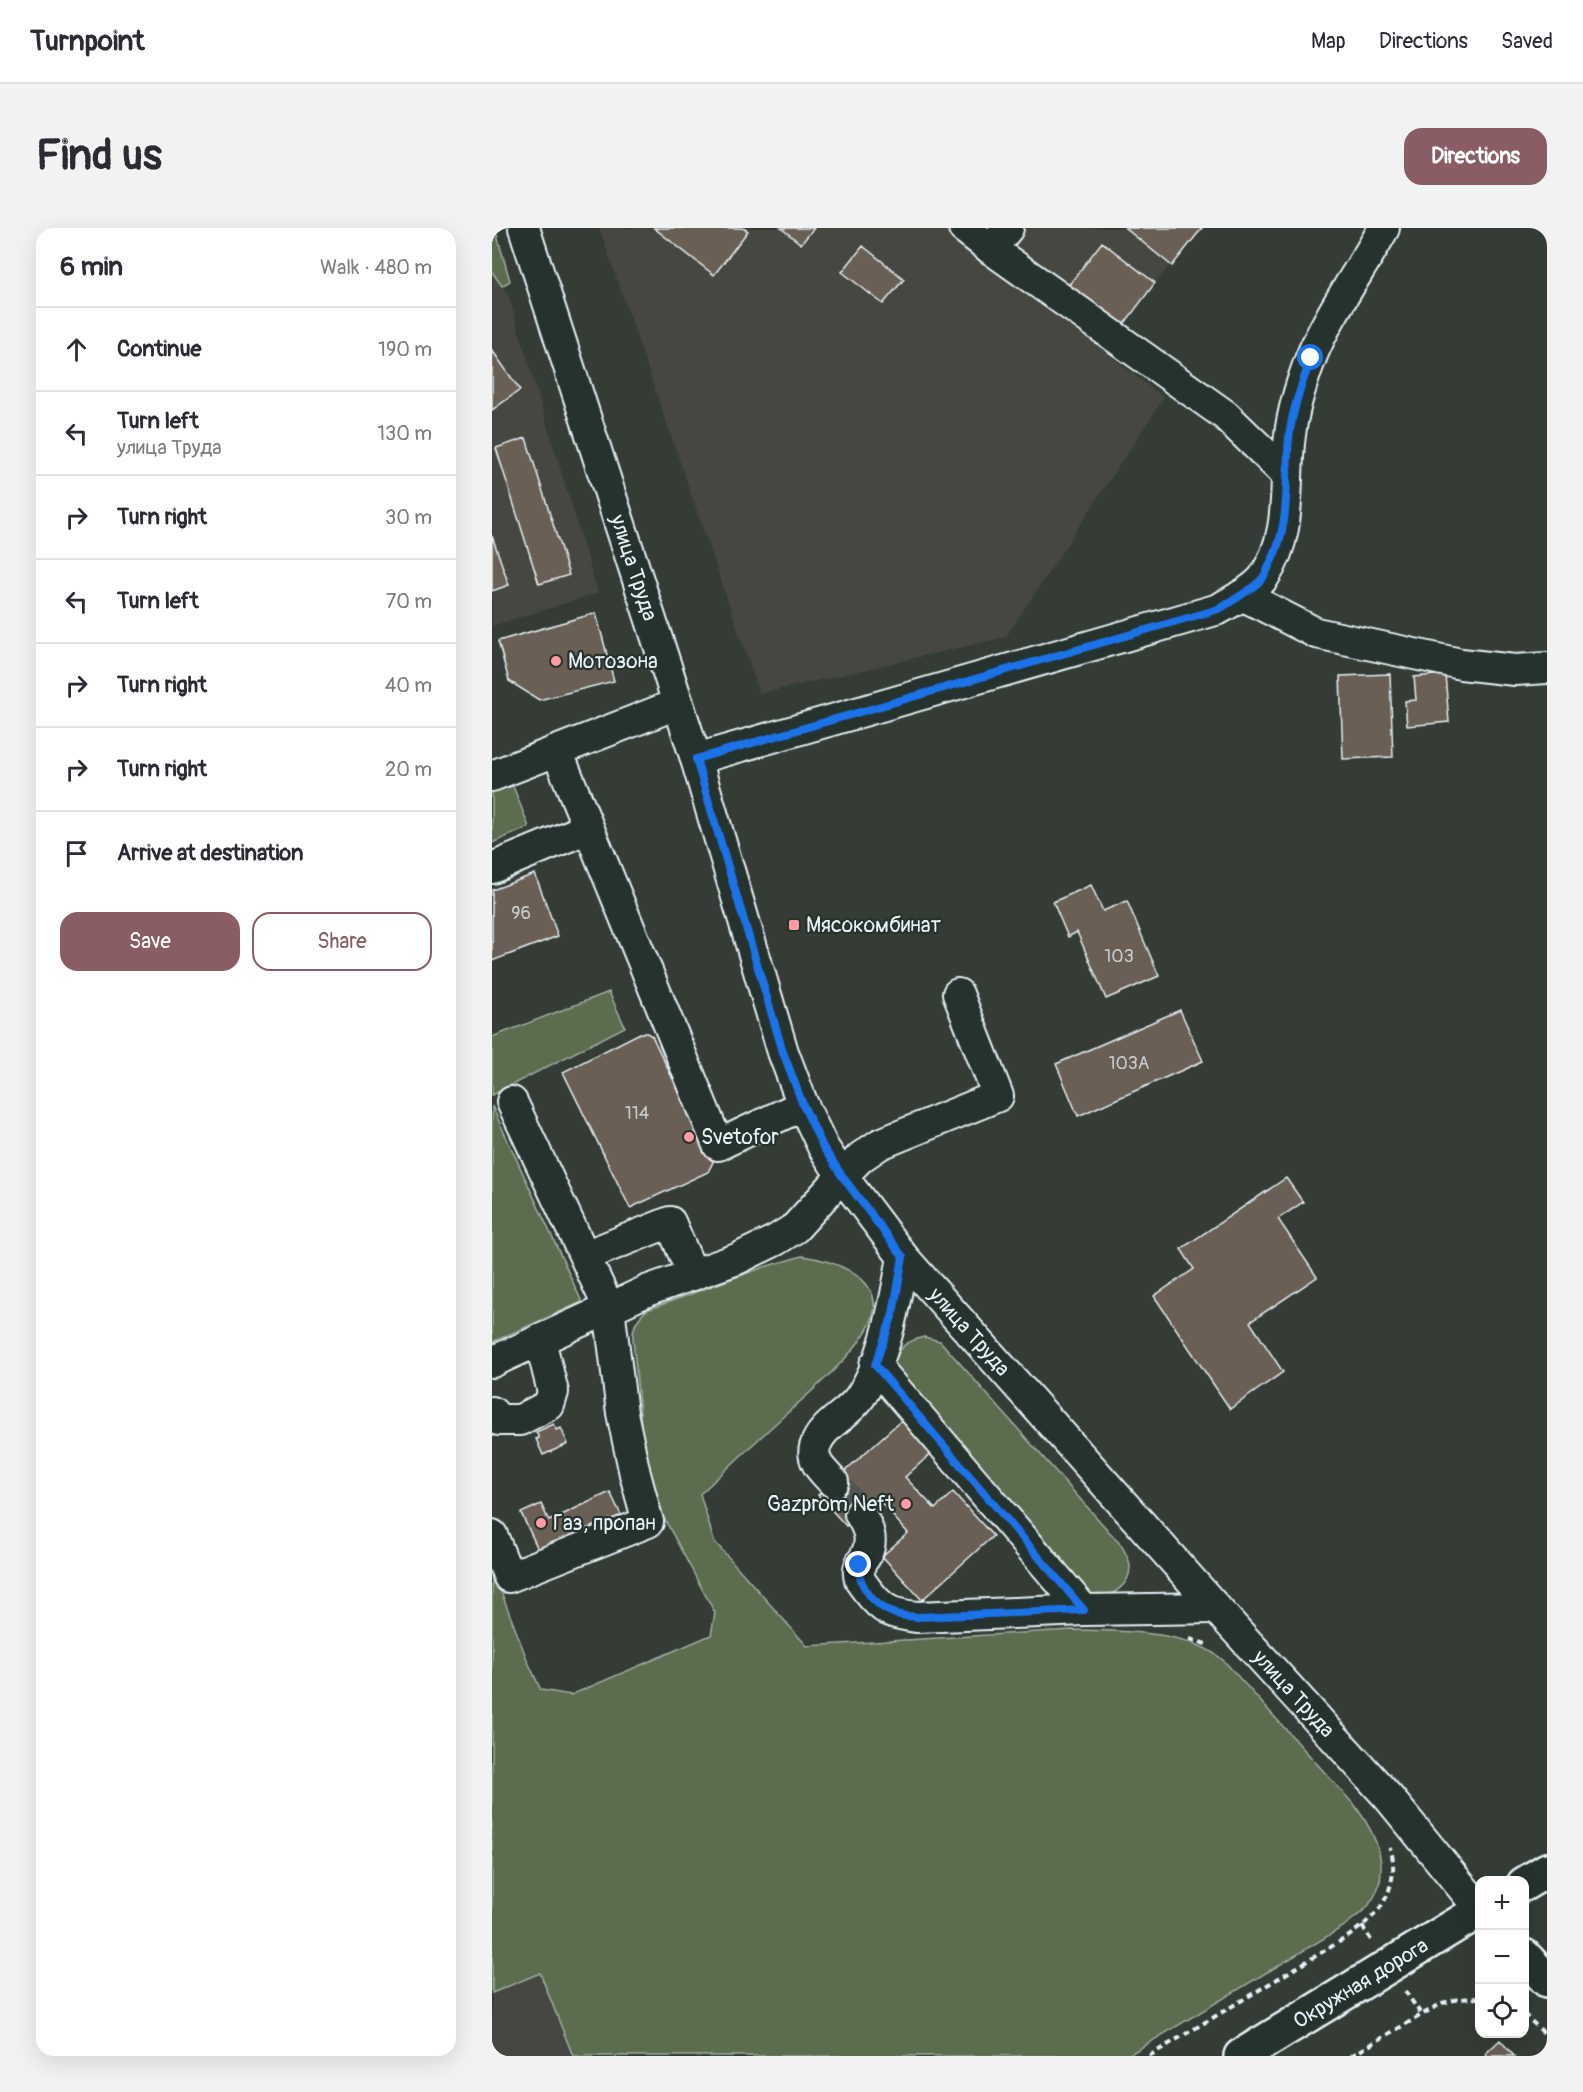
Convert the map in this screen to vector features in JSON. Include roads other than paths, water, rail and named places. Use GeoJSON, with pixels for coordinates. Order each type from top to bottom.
{"type":"FeatureCollection","features":[{"type":"Feature","properties":{"kind":"main road"},"geometry":{"type":"LineString","coordinates":[[1529,1881],[1547,1870]]}},
{"type":"Feature","properties":{"kind":"main road","name":"Окружная дорога"},"geometry":{"type":"LineString","coordinates":[[1240,2056],[1475,1911]]}},
{"type":"Feature","properties":{"kind":"main road"},"geometry":{"type":"LineString","coordinates":[[1529,1961],[1547,1980]]}},
{"type":"Feature","properties":{"kind":"street","name":"улица Труда"},"geometry":{"type":"LineString","coordinates":[[524,228],[696,759],[783,1052],[803,1105],[823,1147],[903,1257],[1389,1798],[1475,1904]]}},
{"type":"Feature","properties":{"kind":"street"},"geometry":{"type":"LineString","coordinates":[[964,228],[1000,238],[1226,415],[1286,474]]}},
{"type":"Feature","properties":{"kind":"street"},"geometry":{"type":"LineString","coordinates":[[696,759],[1219,609],[1242,595],[1262,579],[1275,554],[1284,527],[1290,434],[1297,398],[1311,358],[1384,228]]}},
{"type":"Feature","properties":{"kind":"street"},"geometry":{"type":"LineString","coordinates":[[1242,595],[1316,633],[1461,664],[1515,670],[1547,668]]}},
{"type":"Feature","properties":{"kind":"street"},"geometry":{"type":"LineString","coordinates":[[492,776],[677,704]]}},
{"type":"Feature","properties":{"kind":"street"},"geometry":{"type":"LineString","coordinates":[[557,751],[718,1145],[803,1105]]}},
{"type":"Feature","properties":{"kind":"street"},"geometry":{"type":"LineString","coordinates":[[492,868],[588,828]]}},
{"type":"Feature","properties":{"kind":"street"},"geometry":{"type":"LineString","coordinates":[[492,1362],[649,1290],[737,1259],[776,1240],[795,1228],[861,1157],[880,1144],[998,1095],[958,994]]}},
{"type":"Feature","properties":{"kind":"street"},"geometry":{"type":"LineString","coordinates":[[492,1535],[509,1577],[648,1522],[634,1474],[622,1413],[609,1308],[512,1102]]}},
{"type":"Feature","properties":{"kind":"street"},"geometry":{"type":"LineString","coordinates":[[585,1256],[670,1222],[693,1275]]}},
{"type":"Feature","properties":{"kind":"street"},"geometry":{"type":"LineString","coordinates":[[833,1482],[817,1464],[814,1450],[819,1437],[860,1397],[875,1365],[893,1314],[903,1257]]}},
{"type":"Feature","properties":{"kind":"street"},"geometry":{"type":"LineString","coordinates":[[492,1412],[499,1420],[520,1420],[549,1405],[553,1392],[540,1340]]}},
{"type":"Feature","properties":{"kind":"street"},"geometry":{"type":"LineString","coordinates":[[875,1365],[1084,1610]]}},
{"type":"Feature","properties":{"kind":"street"},"geometry":{"type":"LineString","coordinates":[[860,1514],[868,1527],[871,1540],[869,1550],[859,1565],[858,1574],[861,1583],[880,1606],[895,1614],[917,1617],[1084,1610],[1216,1608]]}},
{"type":"Feature","properties":{"kind":"tunnel"},"geometry":{"type":"LineString","coordinates":[[833,1482],[860,1514]]}},
{"type":"Feature","properties":{"kind":"place","name":"Мотозона"},"geometry":{"type":"Point","coordinates":[556,661]}},
{"type":"Feature","properties":{"kind":"place","name":"Мясокомбинат"},"geometry":{"type":"Point","coordinates":[794,925]}},
{"type":"Feature","properties":{"kind":"place","name":"Svetofor"},"geometry":{"type":"Point","coordinates":[689,1137]}},
{"type":"Feature","properties":{"kind":"place","name":"Gazprom Neft"},"geometry":{"type":"Point","coordinates":[906,1504]}},
{"type":"Feature","properties":{"kind":"place","name":"Газ, пропан"},"geometry":{"type":"Point","coordinates":[541,1523]}}]}
